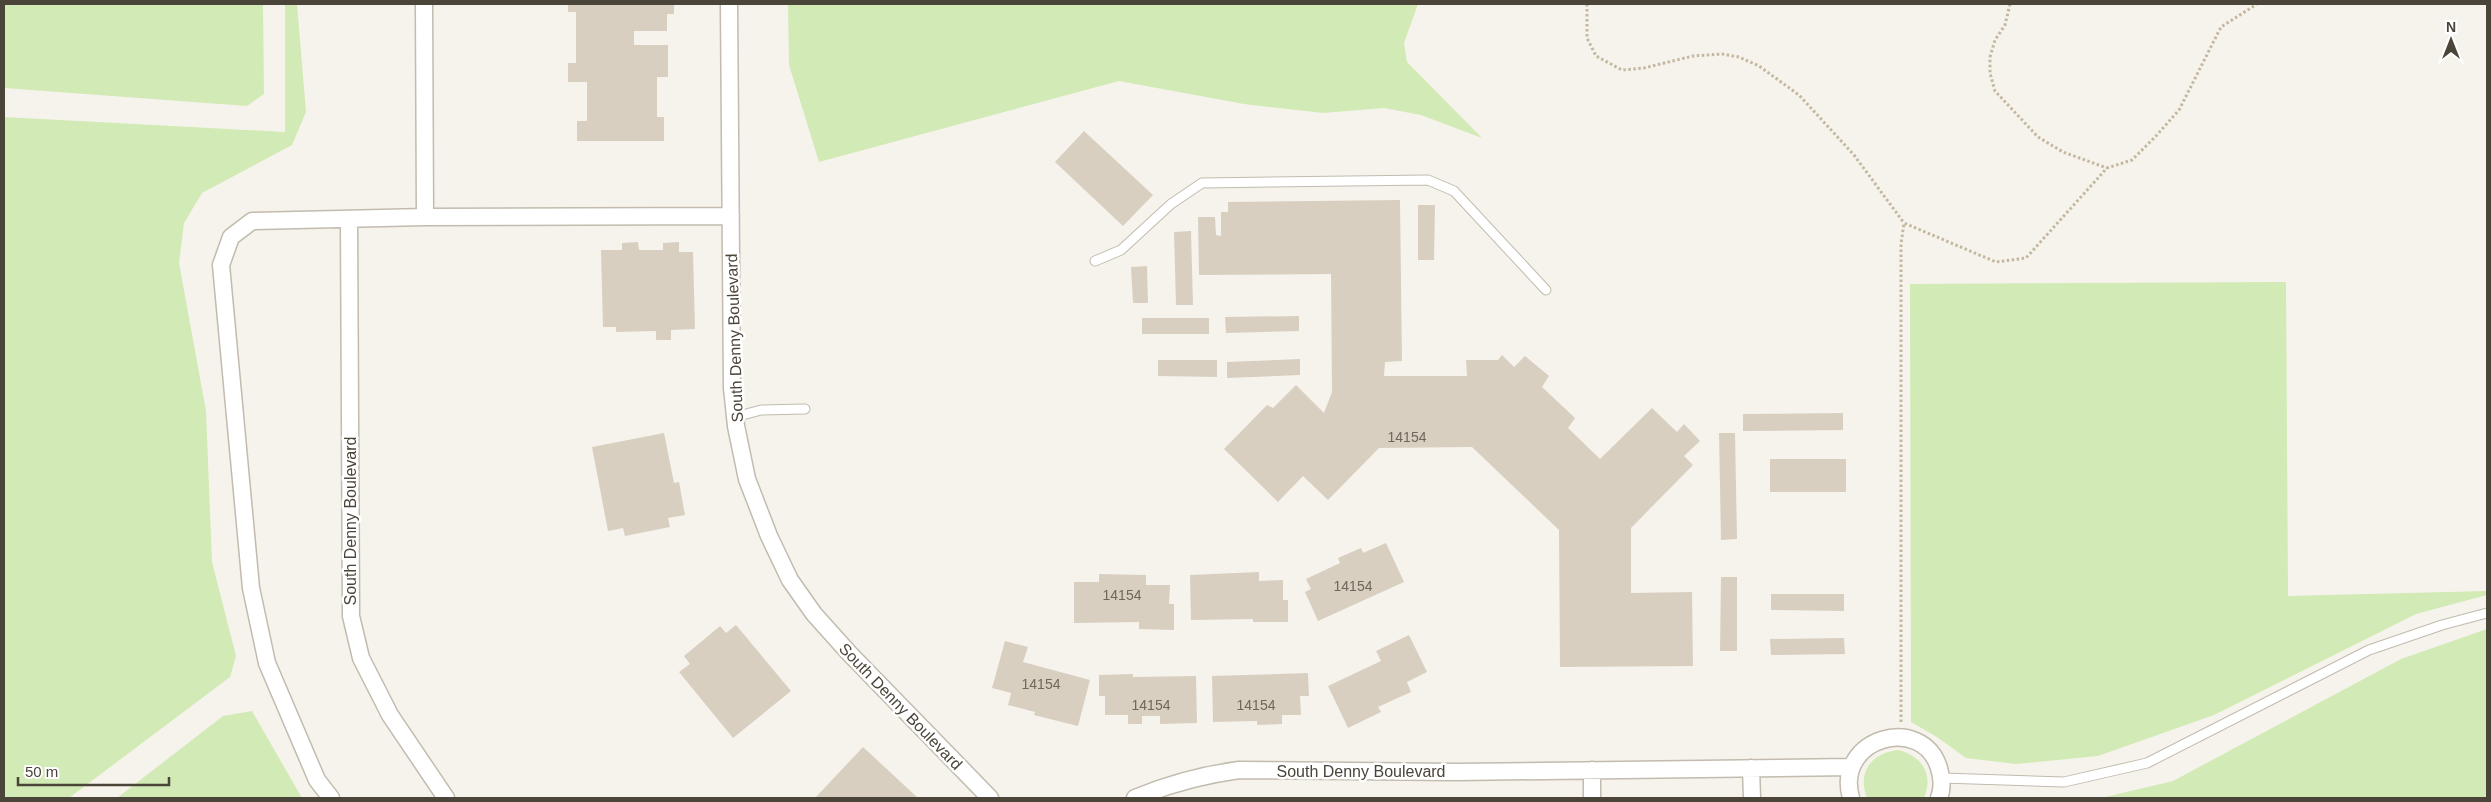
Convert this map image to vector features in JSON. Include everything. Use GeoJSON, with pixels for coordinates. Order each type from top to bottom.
{"type":"FeatureCollection","features":[{"type":"Feature","properties":{"kind":"street"},"geometry":{"type":"LineString","coordinates":[[424,4],[425,217]]}},
{"type":"Feature","properties":{"kind":"street","name":"South Denny Boulevard"},"geometry":{"type":"LineString","coordinates":[[729,4],[732,388],[735,417],[747,479],[790,580],[814,614],[987,797]]}},
{"type":"Feature","properties":{"kind":"street"},"geometry":{"type":"LineString","coordinates":[[332,798],[317,780],[267,663],[251,588],[221,264],[231,237],[252,221],[425,217],[731,216]]}},
{"type":"Feature","properties":{"kind":"street","name":"South Denny Boulevard"},"geometry":{"type":"LineString","coordinates":[[349,220],[351,616],[361,658],[390,715],[446,798]]}},
{"type":"Feature","properties":{"kind":"street"},"geometry":{"type":"LineString","coordinates":[[1851,798],[1848,778],[1851,767],[1859,753],[1871,744],[1885,738],[1901,737],[1916,742],[1928,751],[1937,763],[1942,778],[1939,798]]}},
{"type":"Feature","properties":{"kind":"street","name":"South Denny Boulevard"},"geometry":{"type":"LineString","coordinates":[[1135,798],[1160,787],[1206,774],[1239,770],[1457,772],[1851,767]]}},
{"type":"Feature","properties":{"kind":"street"},"geometry":{"type":"LineString","coordinates":[[1751,768],[1752,798]]}},
{"type":"Feature","properties":{"kind":"street"},"geometry":{"type":"LineString","coordinates":[[1592,770],[1592,798]]}},
{"type":"Feature","properties":{"kind":"lane"},"geometry":{"type":"LineString","coordinates":[[1095,262],[1121,250],[1170,204],[1202,182],[1428,180],[1454,191],[1546,290]]}},
{"type":"Feature","properties":{"kind":"lane"},"geometry":{"type":"LineString","coordinates":[[735,417],[761,410],[805,409]]}},
{"type":"Feature","properties":{"kind":"lane"},"geometry":{"type":"LineString","coordinates":[[1942,778],[2064,782],[2146,763],[2369,650],[2442,625],[2487,614]]}},
{"type":"Feature","properties":{"kind":"path"},"geometry":{"type":"LineString","coordinates":[[1587,4],[1587,38],[1596,56],[1622,70],[1644,68],[1693,56],[1722,54],[1739,56],[1759,66],[1799,95],[1854,155],[1904,223],[1996,262],[2026,258],[2108,168],[2132,160],[2179,110],[2221,27],[2257,4]]}},
{"type":"Feature","properties":{"kind":"path"},"geometry":{"type":"LineString","coordinates":[[2010,4],[2005,25],[1995,40],[1990,57],[1990,73],[1995,92],[2038,136],[2063,152],[2108,168]]}},
{"type":"Feature","properties":{"kind":"path"},"geometry":{"type":"LineString","coordinates":[[1901,737],[1901,244],[1904,223]]}},
{"type":"Feature","properties":{"kind":"green space"},"geometry":{"type":"Polygon","coordinates":[[[4,4],[263,4],[264,94],[247,106],[4,88],[4,4]]]}},
{"type":"Feature","properties":{"kind":"green space"},"geometry":{"type":"Polygon","coordinates":[[[285,4],[297,4],[306,112],[292,145],[202,193],[184,223],[179,263],[206,411],[212,562],[236,656],[230,677],[69,798],[4,798],[4,117],[285,132],[285,4]]]}},
{"type":"Feature","properties":{"kind":"green space"},"geometry":{"type":"Polygon","coordinates":[[[788,4],[1418,4],[1404,43],[1407,62],[1482,138],[1421,115],[1384,108],[1323,113],[1244,104],[1119,81],[819,162],[789,65],[788,4]]]}},
{"type":"Feature","properties":{"kind":"green space"},"geometry":{"type":"Polygon","coordinates":[[[2286,282],[2288,596],[2487,591],[2487,595],[2416,614],[2214,715],[2098,756],[2016,764],[1966,758],[1937,737],[1911,722],[1910,284],[2286,282]]]}},
{"type":"Feature","properties":{"kind":"green space"},"geometry":{"type":"Polygon","coordinates":[[[2487,629],[2487,798],[2101,798],[2173,781],[2401,659],[2487,629]]]}},
{"type":"Feature","properties":{"kind":"green space"},"geometry":{"type":"Polygon","coordinates":[[[252,711],[302,798],[117,798],[223,716],[252,711]]]}},
{"type":"Feature","properties":{"kind":"green space"},"geometry":{"type":"Polygon","coordinates":[[[1898,750],[1914,757],[1924,767],[1928,781],[1924,798],[1867,798],[1864,780],[1869,766],[1880,755],[1898,750]]]}},
{"type":"Feature","properties":{"kind":"building"},"geometry":{"type":"Polygon","coordinates":[[[568,4],[674,4],[674,14],[667,14],[667,31],[634,31],[634,45],[668,45],[668,77],[657,77],[657,117],[664,117],[664,141],[577,141],[577,121],[587,121],[587,82],[568,82],[568,63],[576,63],[576,12],[568,12],[568,4]]]}},
{"type":"Feature","properties":{"kind":"building"},"geometry":{"type":"Polygon","coordinates":[[[1084,131],[1153,195],[1123,226],[1055,162],[1084,131]]]}},
{"type":"Feature","properties":{"kind":"building"},"geometry":{"type":"Polygon","coordinates":[[[1400,200],[1402,361],[1385,362],[1384,376],[1467,376],[1466,360],[1498,360],[1502,355],[1514,367],[1525,356],[1549,376],[1542,387],[1575,418],[1568,428],[1600,459],[1652,408],[1677,432],[1684,424],[1700,441],[1684,456],[1693,465],[1631,528],[1631,593],[1692,592],[1693,666],[1560,667],[1559,530],[1472,447],[1379,448],[1328,500],[1303,476],[1278,502],[1224,449],[1267,405],[1273,408],[1296,385],[1324,413],[1332,392],[1331,274],[1199,275],[1198,217],[1215,217],[1216,235],[1221,236],[1221,212],[1228,212],[1228,202],[1400,200]]]}},
{"type":"Feature","properties":{"kind":"building"},"geometry":{"type":"Polygon","coordinates":[[[1418,205],[1435,205],[1434,260],[1418,260],[1418,205]]]}},
{"type":"Feature","properties":{"kind":"building"},"geometry":{"type":"Polygon","coordinates":[[[1191,231],[1193,305],[1176,305],[1174,232],[1191,231]]]}},
{"type":"Feature","properties":{"kind":"building"},"geometry":{"type":"Polygon","coordinates":[[[638,242],[639,250],[663,250],[663,243],[679,242],[679,252],[693,252],[695,329],[671,330],[671,340],[656,340],[656,331],[616,332],[616,327],[603,327],[601,250],[622,250],[622,243],[638,242]]]}},
{"type":"Feature","properties":{"kind":"building"},"geometry":{"type":"Polygon","coordinates":[[[1147,266],[1148,303],[1133,303],[1131,267],[1147,266]]]}},
{"type":"Feature","properties":{"kind":"building"},"geometry":{"type":"Polygon","coordinates":[[[1299,316],[1299,331],[1226,333],[1225,317],[1299,316]]]}},
{"type":"Feature","properties":{"kind":"building"},"geometry":{"type":"Polygon","coordinates":[[[1142,318],[1209,318],[1209,334],[1142,334],[1142,318]]]}},
{"type":"Feature","properties":{"kind":"building"},"geometry":{"type":"Polygon","coordinates":[[[1300,359],[1300,375],[1227,378],[1227,362],[1300,359]]]}},
{"type":"Feature","properties":{"kind":"building"},"geometry":{"type":"Polygon","coordinates":[[[1158,360],[1217,360],[1217,377],[1158,376],[1158,360]]]}},
{"type":"Feature","properties":{"kind":"building"},"geometry":{"type":"Polygon","coordinates":[[[1843,413],[1843,430],[1743,431],[1743,414],[1843,413]]]}},
{"type":"Feature","properties":{"kind":"building"},"geometry":{"type":"Polygon","coordinates":[[[664,433],[674,483],[679,482],[685,515],[668,518],[670,527],[625,536],[623,528],[608,531],[592,447],[664,433]]]}},
{"type":"Feature","properties":{"kind":"building"},"geometry":{"type":"Polygon","coordinates":[[[1719,433],[1735,433],[1737,539],[1721,540],[1719,433]]]}},
{"type":"Feature","properties":{"kind":"building"},"geometry":{"type":"Polygon","coordinates":[[[1770,459],[1846,459],[1846,492],[1770,492],[1770,459]]]}},
{"type":"Feature","properties":{"kind":"building"},"geometry":{"type":"Polygon","coordinates":[[[1386,543],[1404,582],[1318,621],[1305,592],[1311,589],[1306,579],[1340,563],[1338,558],[1361,548],[1363,553],[1386,543]]]}},
{"type":"Feature","properties":{"kind":"building"},"geometry":{"type":"Polygon","coordinates":[[[1259,572],[1259,581],[1283,580],[1283,600],[1288,600],[1288,622],[1253,622],[1253,619],[1191,620],[1190,575],[1259,572]]]}},
{"type":"Feature","properties":{"kind":"building"},"geometry":{"type":"Polygon","coordinates":[[[1099,574],[1146,575],[1146,585],[1170,585],[1169,604],[1174,604],[1174,630],[1139,629],[1139,622],[1074,623],[1074,582],[1099,582],[1099,574]]]}},
{"type":"Feature","properties":{"kind":"building"},"geometry":{"type":"Polygon","coordinates":[[[1721,577],[1737,577],[1737,651],[1720,651],[1721,577]]]}},
{"type":"Feature","properties":{"kind":"building"},"geometry":{"type":"Polygon","coordinates":[[[1771,594],[1844,594],[1844,611],[1771,610],[1771,594]]]}},
{"type":"Feature","properties":{"kind":"building"},"geometry":{"type":"Polygon","coordinates":[[[736,625],[791,691],[733,738],[679,672],[690,664],[684,656],[720,626],[726,633],[736,625]]]}},
{"type":"Feature","properties":{"kind":"building"},"geometry":{"type":"Polygon","coordinates":[[[1409,635],[1427,672],[1407,682],[1411,692],[1378,707],[1381,712],[1348,728],[1328,686],[1381,661],[1376,651],[1409,635]]]}},
{"type":"Feature","properties":{"kind":"building"},"geometry":{"type":"Polygon","coordinates":[[[1844,638],[1845,654],[1771,655],[1770,639],[1844,638]]]}},
{"type":"Feature","properties":{"kind":"building"},"geometry":{"type":"Polygon","coordinates":[[[1005,641],[1028,647],[1023,662],[1090,680],[1078,726],[1034,715],[1035,712],[1008,705],[1011,693],[992,688],[1005,641]]]}},
{"type":"Feature","properties":{"kind":"building"},"geometry":{"type":"Polygon","coordinates":[[[1308,673],[1309,696],[1300,696],[1301,715],[1282,715],[1282,724],[1257,725],[1257,721],[1213,722],[1212,676],[1308,673]]]}},
{"type":"Feature","properties":{"kind":"building"},"geometry":{"type":"Polygon","coordinates":[[[1133,674],[1133,677],[1196,676],[1197,723],[1160,724],[1160,716],[1142,716],[1142,724],[1128,724],[1128,715],[1105,715],[1105,696],[1099,696],[1099,675],[1133,674]]]}},
{"type":"Feature","properties":{"kind":"building"},"geometry":{"type":"Polygon","coordinates":[[[863,747],[918,798],[815,798],[863,747]]]}}]}
